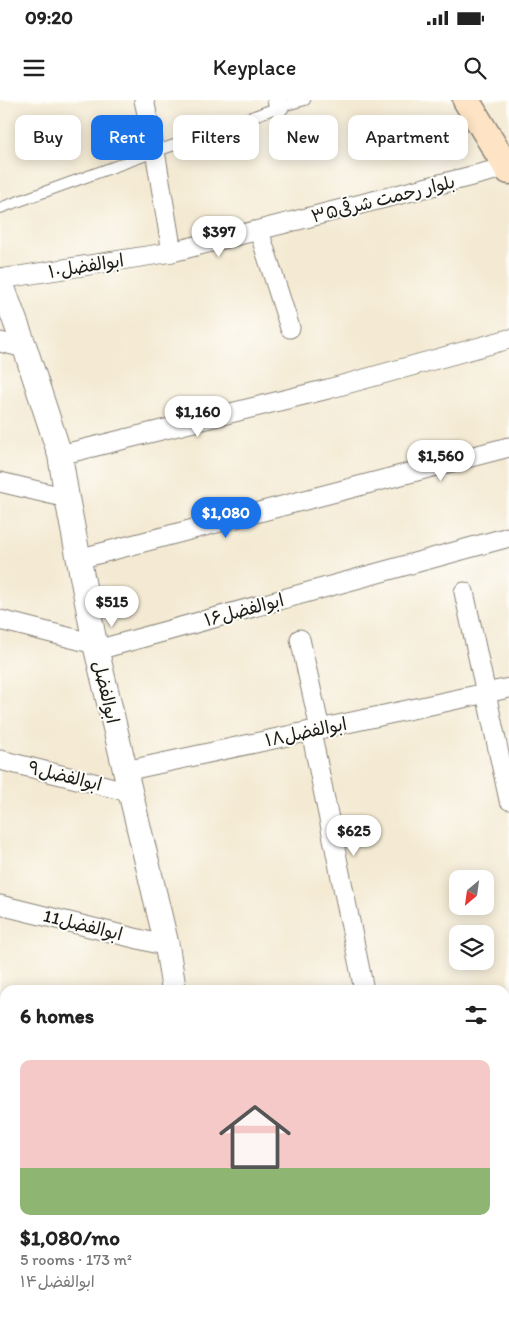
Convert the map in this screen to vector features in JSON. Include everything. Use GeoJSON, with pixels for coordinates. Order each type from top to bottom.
{"type":"FeatureCollection","features":[{"type":"Feature","properties":{"kind":"main road"},"geometry":{"type":"LineString","coordinates":[[466,100],[508,169]]}},
{"type":"Feature","properties":{"kind":"street"},"geometry":{"type":"LineString","coordinates":[[144,100],[147,115]]}},
{"type":"Feature","properties":{"kind":"street"},"geometry":{"type":"LineString","coordinates":[[157,160],[172,252]]}},
{"type":"Feature","properties":{"kind":"street","name":"بلوار رحمت شرقی۳۵"},"geometry":{"type":"LineString","coordinates":[[172,252],[508,169]]}},
{"type":"Feature","properties":{"kind":"street"},"geometry":{"type":"LineString","coordinates":[[259,231],[290,328]]}},
{"type":"Feature","properties":{"kind":"street","name":"ابوالفضل۱۰"},"geometry":{"type":"LineString","coordinates":[[0,279],[172,252]]}},
{"type":"Feature","properties":{"kind":"street","name":"ابوالفضل"},"geometry":{"type":"LineString","coordinates":[[0,279],[60,455],[96,647],[167,946],[173,985]]}},
{"type":"Feature","properties":{"kind":"street"},"geometry":{"type":"LineString","coordinates":[[60,455],[328,389],[509,339]]}},
{"type":"Feature","properties":{"kind":"street"},"geometry":{"type":"LineString","coordinates":[[0,342],[25,348]]}},
{"type":"Feature","properties":{"kind":"street"},"geometry":{"type":"LineString","coordinates":[[78,559],[509,447]]}},
{"type":"Feature","properties":{"kind":"street"},"geometry":{"type":"LineString","coordinates":[[0,482],[67,498]]}},
{"type":"Feature","properties":{"kind":"street","name":"ابوالفضل۱۶"},"geometry":{"type":"LineString","coordinates":[[96,647],[509,538]]}},
{"type":"Feature","properties":{"kind":"street"},"geometry":{"type":"LineString","coordinates":[[464,592],[509,800]]}},
{"type":"Feature","properties":{"kind":"street"},"geometry":{"type":"LineString","coordinates":[[0,620],[96,647]]}},
{"type":"Feature","properties":{"kind":"street"},"geometry":{"type":"LineString","coordinates":[[300,639],[363,985]]}},
{"type":"Feature","properties":{"kind":"street","name":"ابوالفضل۱۸"},"geometry":{"type":"LineString","coordinates":[[128,782],[316,730],[509,688]]}},
{"type":"Feature","properties":{"kind":"street","name":"ابوالفضل۹"},"geometry":{"type":"LineString","coordinates":[[0,760],[128,782]]}},
{"type":"Feature","properties":{"kind":"street","name":"11ابوالفضل"},"geometry":{"type":"LineString","coordinates":[[0,904],[167,946]]}},
{"type":"Feature","properties":{"kind":"lane"},"geometry":{"type":"LineString","coordinates":[[163,148],[278,103],[305,100]]}},
{"type":"Feature","properties":{"kind":"lane"},"geometry":{"type":"LineString","coordinates":[[0,208],[131,160]]}}]}
